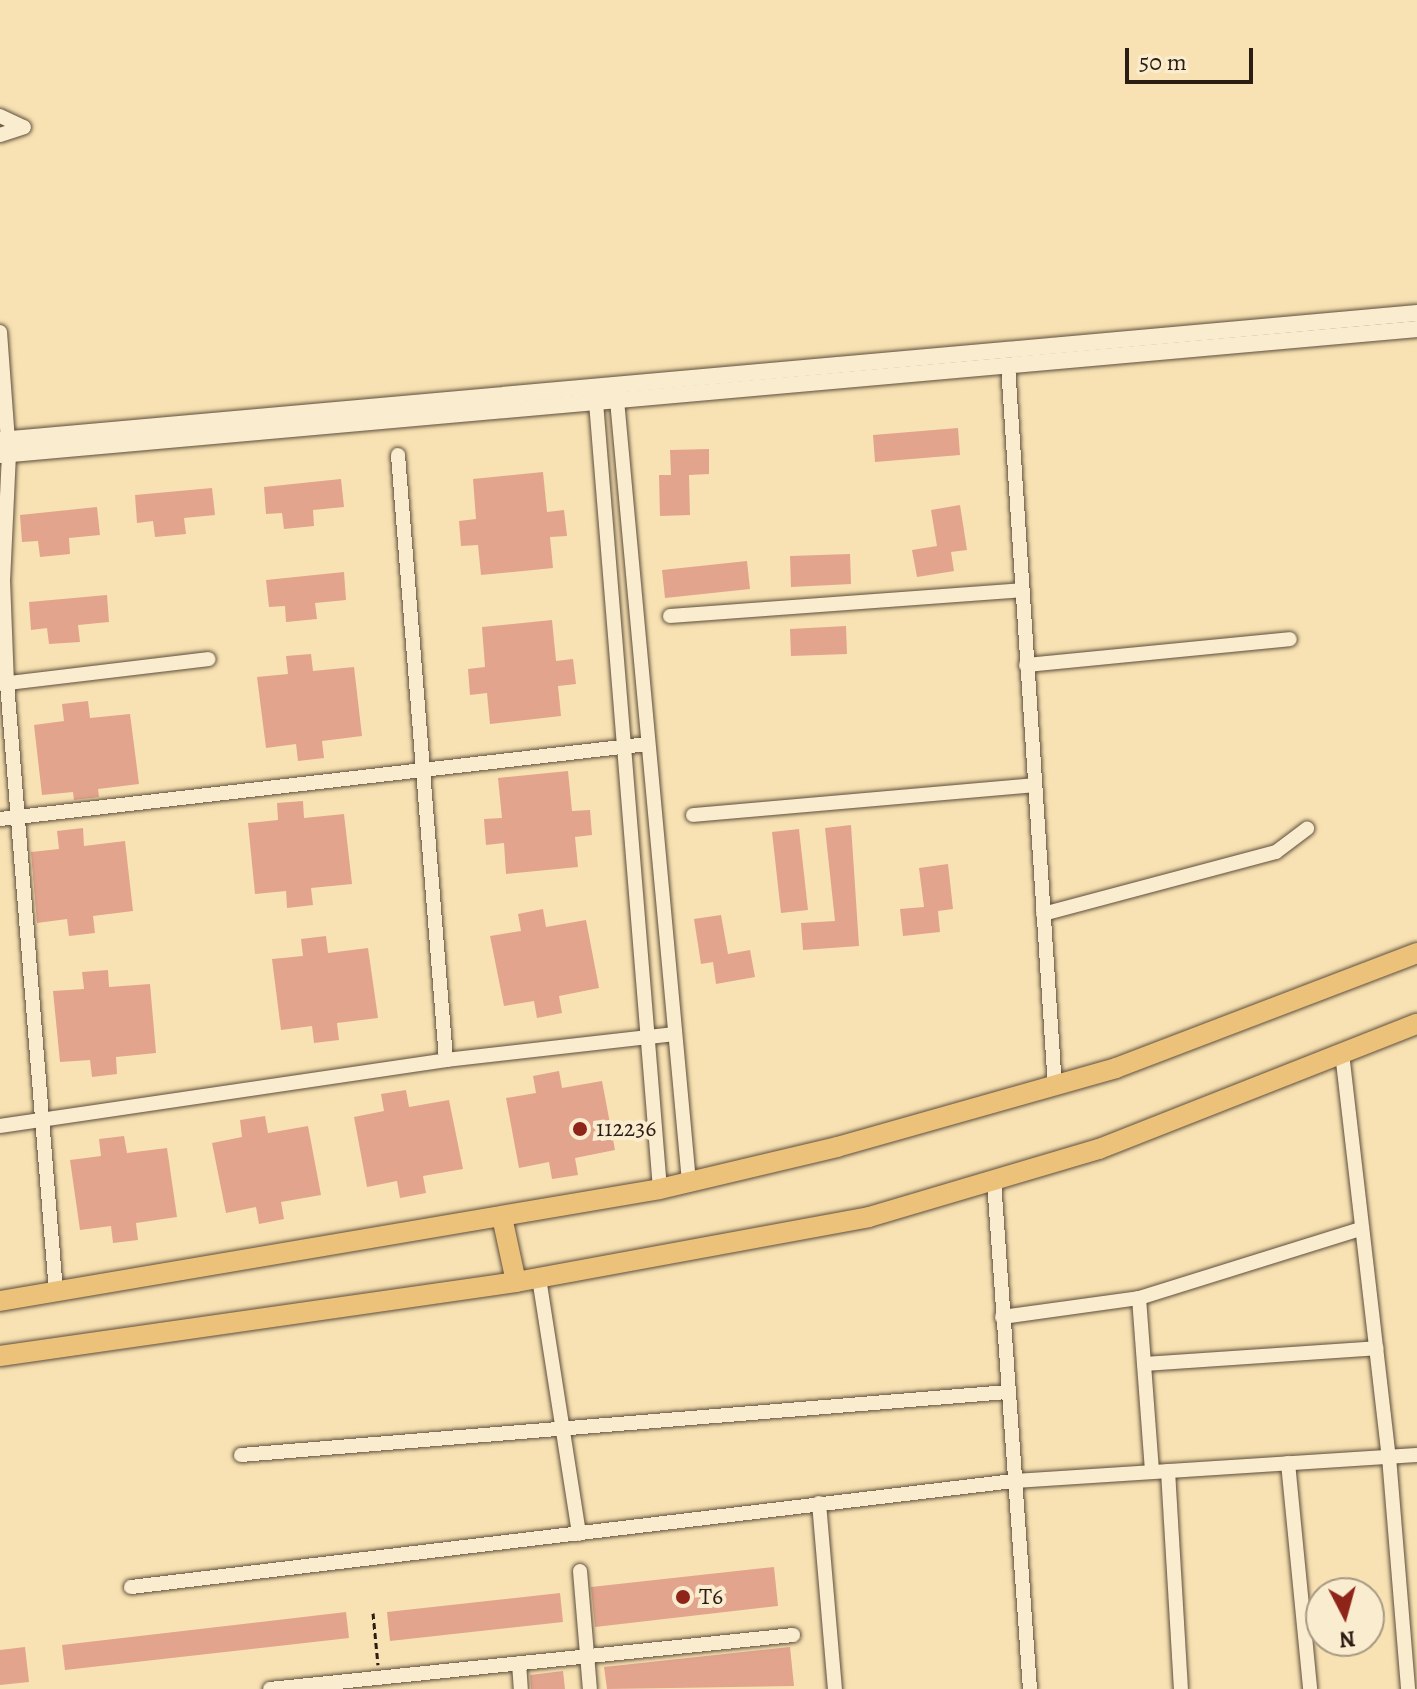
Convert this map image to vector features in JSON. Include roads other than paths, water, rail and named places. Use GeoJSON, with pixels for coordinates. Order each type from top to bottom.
{"type":"FeatureCollection","features":[{"type":"Feature","properties":{"kind":"main road"},"geometry":{"type":"LineString","coordinates":[[0,1301],[502,1217],[689,1182],[1055,1087],[1143,1059],[1417,953]]}},
{"type":"Feature","properties":{"kind":"main road"},"geometry":{"type":"LineString","coordinates":[[0,1356],[516,1282],[869,1217],[1099,1149],[1417,1024]]}},
{"type":"Feature","properties":{"kind":"main road"},"geometry":{"type":"LineString","coordinates":[[502,1217],[516,1282]]}},
{"type":"Feature","properties":{"kind":"street"},"geometry":{"type":"LineString","coordinates":[[0,116],[24,127],[0,135]]}},
{"type":"Feature","properties":{"kind":"street"},"geometry":{"type":"LineString","coordinates":[[4,447],[600,394],[1417,313]]}},
{"type":"Feature","properties":{"kind":"street"},"geometry":{"type":"LineString","coordinates":[[600,394],[617,400],[1417,329]]}},
{"type":"Feature","properties":{"kind":"street"},"geometry":{"type":"LineString","coordinates":[[0,332],[4,447],[3,683],[19,817],[56,1292]]}},
{"type":"Feature","properties":{"kind":"street"},"geometry":{"type":"LineString","coordinates":[[1008,365],[1055,1087]]}},
{"type":"Feature","properties":{"kind":"street"},"geometry":{"type":"LineString","coordinates":[[600,394],[623,747],[660,1189]]}},
{"type":"Feature","properties":{"kind":"street"},"geometry":{"type":"LineString","coordinates":[[617,400],[689,1182]]}},
{"type":"Feature","properties":{"kind":"street"},"geometry":{"type":"LineString","coordinates":[[398,455],[446,1060]]}},
{"type":"Feature","properties":{"kind":"street"},"geometry":{"type":"LineString","coordinates":[[670,616],[1021,590]]}},
{"type":"Feature","properties":{"kind":"street"},"geometry":{"type":"LineString","coordinates":[[1026,665],[1290,639]]}},
{"type":"Feature","properties":{"kind":"street"},"geometry":{"type":"LineString","coordinates":[[3,683],[209,659]]}},
{"type":"Feature","properties":{"kind":"street"},"geometry":{"type":"LineString","coordinates":[[0,819],[647,744]]}},
{"type":"Feature","properties":{"kind":"street"},"geometry":{"type":"LineString","coordinates":[[693,815],[1035,785]]}},
{"type":"Feature","properties":{"kind":"street"},"geometry":{"type":"LineString","coordinates":[[1043,914],[1276,852],[1307,829]]}},
{"type":"Feature","properties":{"kind":"street"},"geometry":{"type":"LineString","coordinates":[[0,1126],[446,1060],[675,1034]]}},
{"type":"Feature","properties":{"kind":"street"},"geometry":{"type":"LineString","coordinates":[[1342,1053],[1389,1457],[1408,1689]]}},
{"type":"Feature","properties":{"kind":"street"},"geometry":{"type":"LineString","coordinates":[[994,1181],[1030,1689]]}},
{"type":"Feature","properties":{"kind":"street"},"geometry":{"type":"LineString","coordinates":[[1002,1317],[1139,1298],[1361,1229]]}},
{"type":"Feature","properties":{"kind":"street"},"geometry":{"type":"LineString","coordinates":[[539,1278],[579,1534]]}},
{"type":"Feature","properties":{"kind":"street"},"geometry":{"type":"LineString","coordinates":[[1139,1298],[1152,1472]]}},
{"type":"Feature","properties":{"kind":"street"},"geometry":{"type":"LineString","coordinates":[[1144,1364],[1376,1348]]}},
{"type":"Feature","properties":{"kind":"street"},"geometry":{"type":"LineString","coordinates":[[241,1455],[1007,1392]]}},
{"type":"Feature","properties":{"kind":"street"},"geometry":{"type":"LineString","coordinates":[[131,1587],[1014,1481],[1417,1455]]}},
{"type":"Feature","properties":{"kind":"street"},"geometry":{"type":"LineString","coordinates":[[1288,1463],[1310,1689]]}},
{"type":"Feature","properties":{"kind":"street"},"geometry":{"type":"LineString","coordinates":[[1168,1471],[1181,1689]]}},
{"type":"Feature","properties":{"kind":"street"},"geometry":{"type":"LineString","coordinates":[[819,1503],[835,1689]]}},
{"type":"Feature","properties":{"kind":"street"},"geometry":{"type":"LineString","coordinates":[[580,1571],[590,1689]]}},
{"type":"Feature","properties":{"kind":"street"},"geometry":{"type":"LineString","coordinates":[[270,1689],[315,1687],[380,1677],[793,1635]]}},
{"type":"Feature","properties":{"kind":"street"},"geometry":{"type":"LineString","coordinates":[[519,1663],[521,1689]]}},
{"type":"Feature","properties":{"kind":"place","name":"112236"},"geometry":{"type":"Point","coordinates":[580,1129]}},
{"type":"Feature","properties":{"kind":"place","name":"T6"},"geometry":{"type":"Point","coordinates":[683,1597]}}]}
